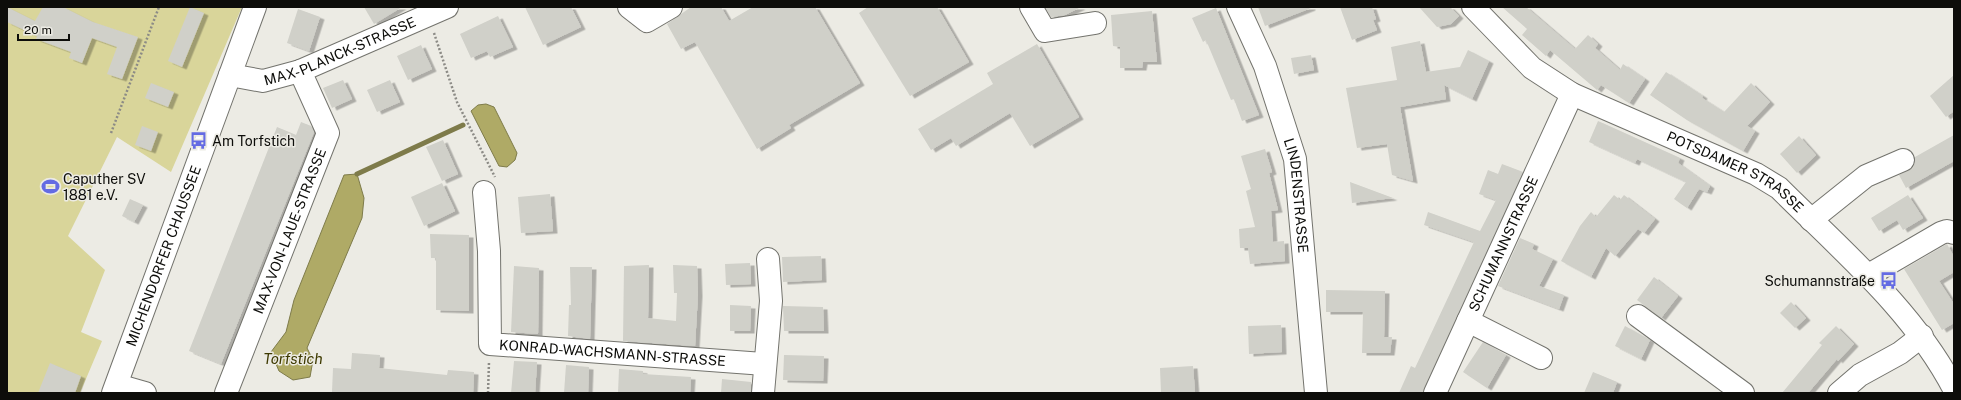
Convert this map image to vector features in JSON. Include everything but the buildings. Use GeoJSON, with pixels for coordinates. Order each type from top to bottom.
{"type":"FeatureCollection","features":[{"type":"Feature","properties":{"kind":"street","name":"MICHENDORFER CHAUSSEE"},"geometry":{"type":"LineString","coordinates":[[115,389],[255,7]]}},
{"type":"Feature","properties":{"kind":"street"},"geometry":{"type":"LineString","coordinates":[[629,7],[647,21],[672,7]]}},
{"type":"Feature","properties":{"kind":"street"},"geometry":{"type":"LineString","coordinates":[[1031,7],[1045,31],[1095,23]]}},
{"type":"Feature","properties":{"kind":"street","name":"LINDENSTRASSE"},"geometry":{"type":"LineString","coordinates":[[1238,7],[1264,66],[1295,159],[1316,393]]}},
{"type":"Feature","properties":{"kind":"street","name":"POTSDAMER STRASSE"},"geometry":{"type":"LineString","coordinates":[[1473,7],[1532,68],[1572,94],[1756,174],[1779,188],[1899,308],[1922,336],[1942,366],[1954,389]]}},
{"type":"Feature","properties":{"kind":"street","name":"MAX-PLANCK-STRASSE"},"geometry":{"type":"LineString","coordinates":[[230,75],[263,82],[300,71],[438,11]]}},
{"type":"Feature","properties":{"kind":"street","name":"MAX-VON-LAUE-STRASSE"},"geometry":{"type":"LineString","coordinates":[[226,393],[328,133],[300,71]]}},
{"type":"Feature","properties":{"kind":"street","name":"SCHUMANNSTRASSE"},"geometry":{"type":"LineString","coordinates":[[1435,393],[1572,94]]}},
{"type":"Feature","properties":{"kind":"street"},"geometry":{"type":"LineString","coordinates":[[1811,220],[1866,176],[1903,160]]}},
{"type":"Feature","properties":{"kind":"street","name":"KONRAD-WACHSMANN-STRASSE"},"geometry":{"type":"LineString","coordinates":[[484,192],[489,251],[490,344],[765,364]]}},
{"type":"Feature","properties":{"kind":"street"},"geometry":{"type":"LineString","coordinates":[[1867,276],[1941,233],[1947,231],[1954,234]]}},
{"type":"Feature","properties":{"kind":"street"},"geometry":{"type":"LineString","coordinates":[[763,393],[770,301],[768,258]]}},
{"type":"Feature","properties":{"kind":"street"},"geometry":{"type":"LineString","coordinates":[[1638,316],[1743,393]]}},
{"type":"Feature","properties":{"kind":"street"},"geometry":{"type":"LineString","coordinates":[[1468,321],[1541,358]]}},
{"type":"Feature","properties":{"kind":"street"},"geometry":{"type":"LineString","coordinates":[[1839,393],[1860,375],[1900,353],[1922,336]]}},
{"type":"Feature","properties":{"kind":"street"},"geometry":{"type":"LineString","coordinates":[[115,389],[145,393]]}},
{"type":"Feature","properties":{"kind":"path"},"geometry":{"type":"LineString","coordinates":[[111,132],[159,7]]}},
{"type":"Feature","properties":{"kind":"path"},"geometry":{"type":"LineString","coordinates":[[438,11],[457,102],[499,184],[484,192]]}},
{"type":"Feature","properties":{"kind":"path"},"geometry":{"type":"LineString","coordinates":[[488,393],[490,344]]}},
{"type":"Feature","properties":{"kind":"shaded area"},"geometry":{"type":"Polygon","coordinates":[[[7,7],[242,7],[171,172],[117,137],[68,236],[105,270],[81,332],[102,341],[80,393],[7,393],[7,7]]]}},
{"type":"Feature","properties":{"kind":"water"},"geometry":{"type":"Polygon","coordinates":[[[486,104],[494,107],[517,153],[515,160],[507,167],[499,166],[471,111],[478,105],[486,104]]]}},
{"type":"Feature","properties":{"kind":"water","name":"Torfstich"},"geometry":{"type":"Polygon","coordinates":[[[357,174],[364,198],[362,218],[307,348],[313,360],[310,377],[293,380],[279,371],[271,352],[286,332],[294,300],[344,175],[357,174]]]}},
{"type":"Feature","properties":{"kind":"waterway"},"geometry":{"type":"LineString","coordinates":[[357,174],[463,125]]}},
{"type":"Feature","properties":{"kind":"place","name":"Am Torfstich"},"geometry":{"type":"Point","coordinates":[199,141]}},
{"type":"Feature","properties":{"kind":"place","name":"Caputher SV 1881 e.V."},"geometry":{"type":"Point","coordinates":[50,187]}},
{"type":"Feature","properties":{"kind":"place","name":"Schumannstraße"},"geometry":{"type":"Point","coordinates":[1888,281]}}]}
